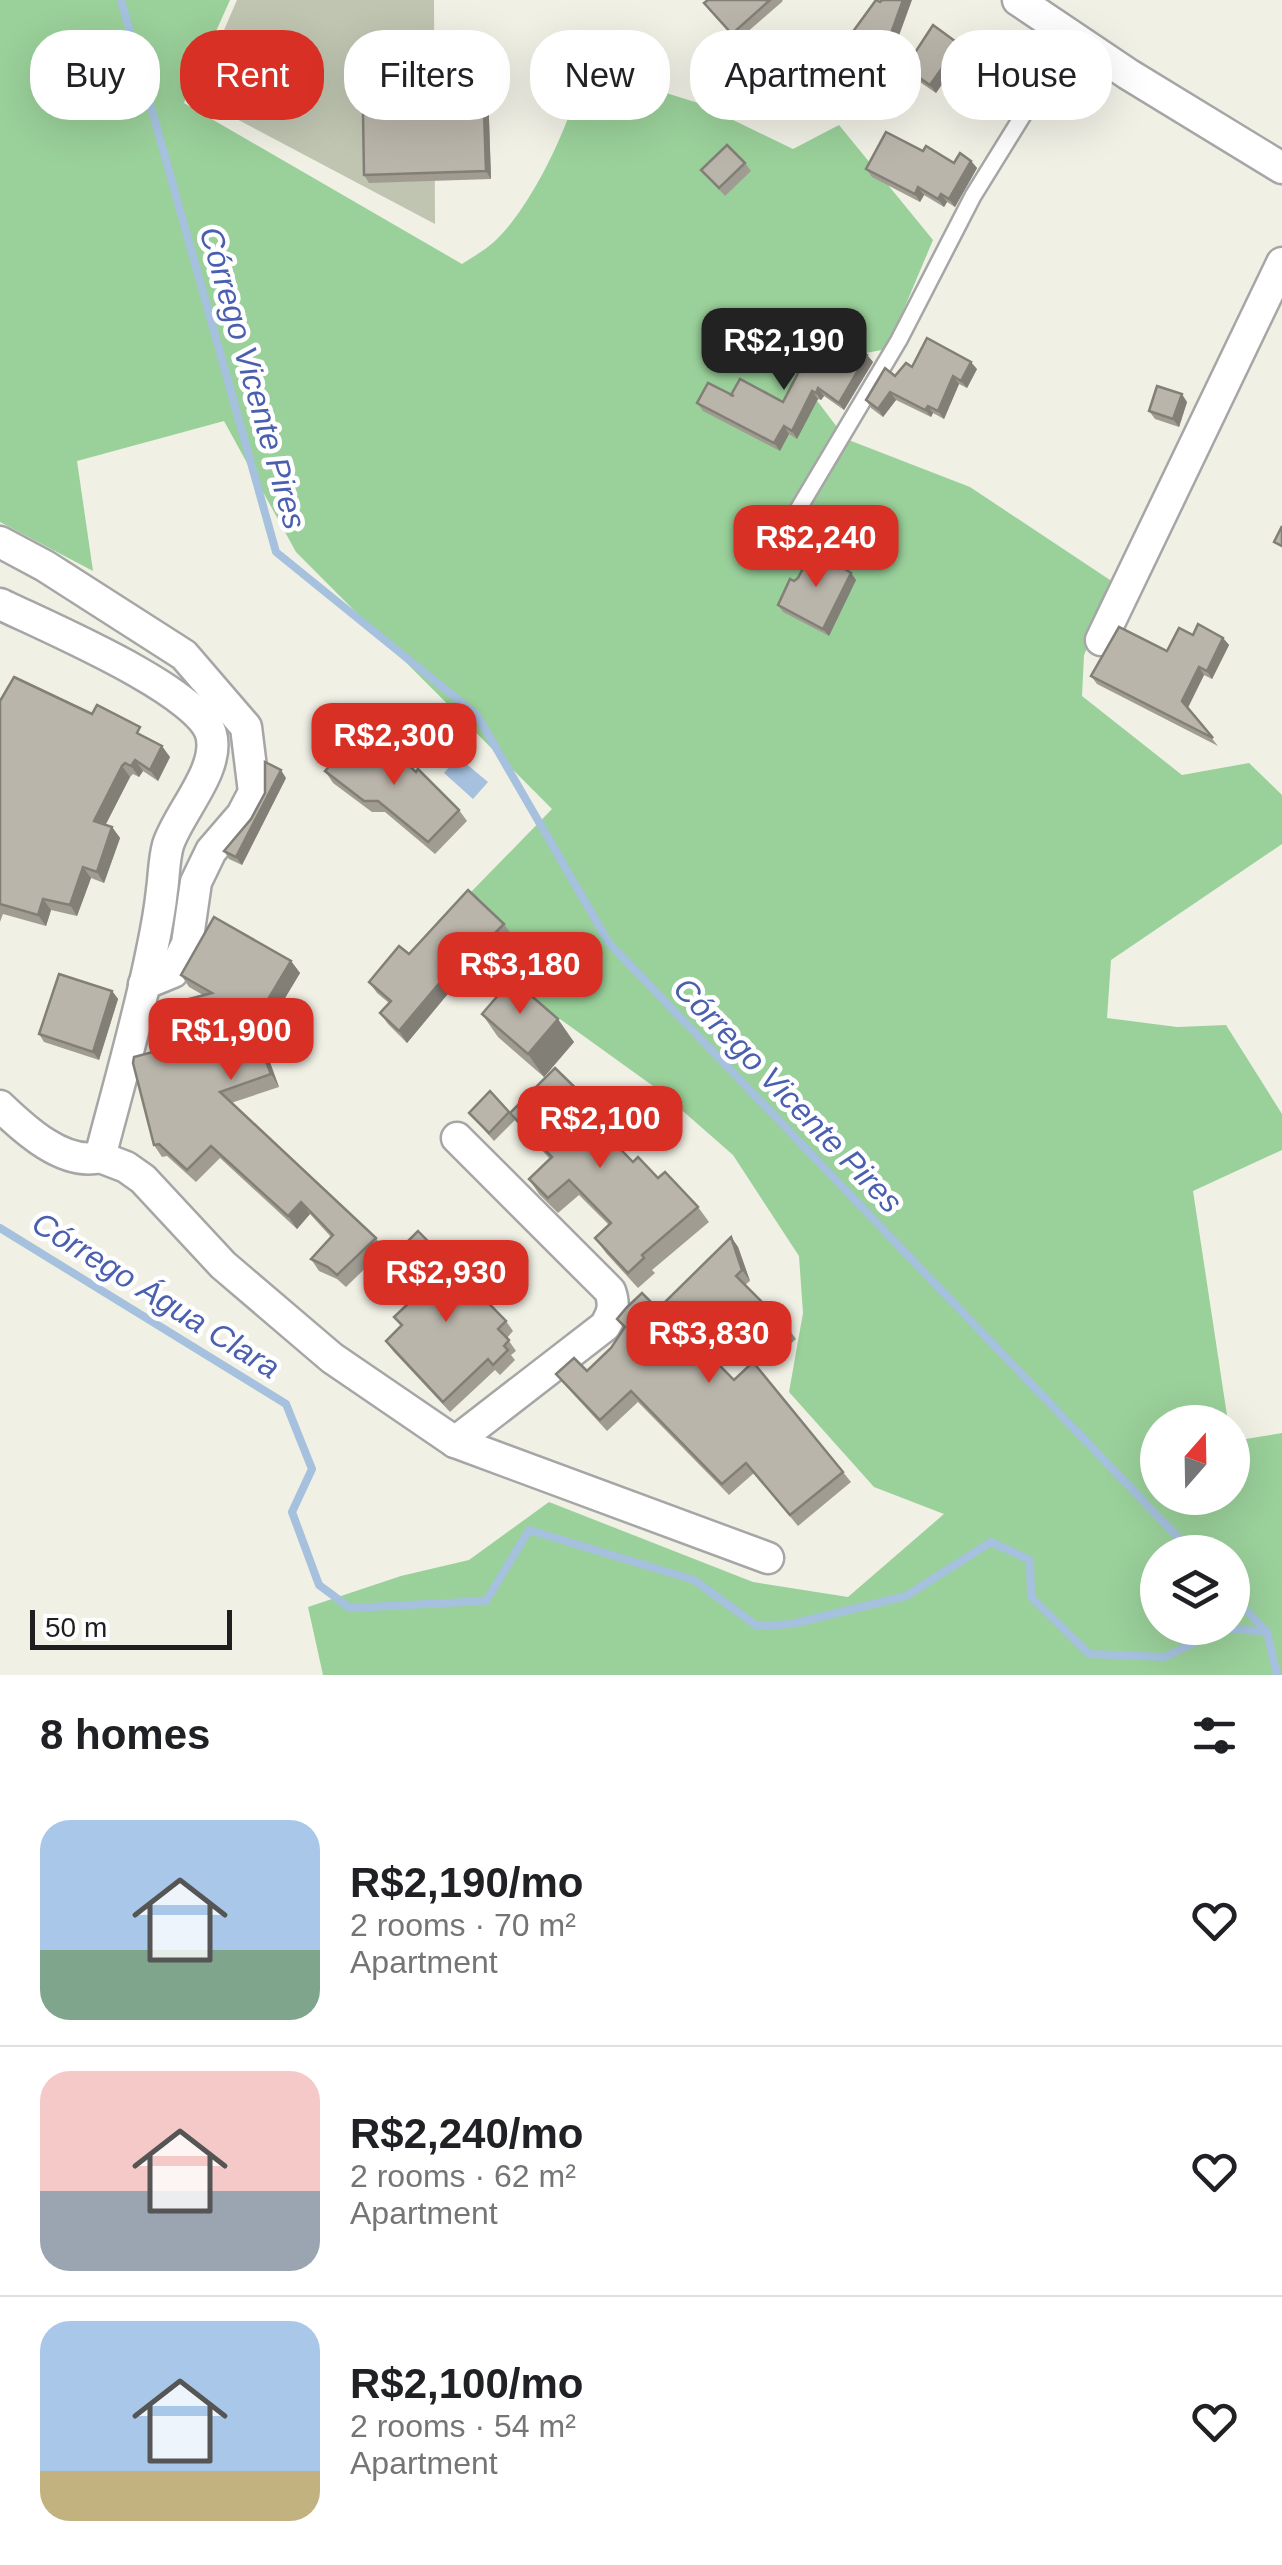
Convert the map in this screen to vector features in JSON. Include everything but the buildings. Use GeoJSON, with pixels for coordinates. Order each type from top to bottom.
{"type":"FeatureCollection","features":[{"type":"Feature","properties":{"kind":"street"},"geometry":{"type":"LineString","coordinates":[[1018,0],[1063,30]]}},
{"type":"Feature","properties":{"kind":"street"},"geometry":{"type":"LineString","coordinates":[[1112,63],[1282,168]]}},
{"type":"Feature","properties":{"kind":"street"},"geometry":{"type":"LineString","coordinates":[[1101,640],[1282,262]]}},
{"type":"Feature","properties":{"kind":"street"},"geometry":{"type":"LineString","coordinates":[[0,542],[184,654],[246,727],[254,792],[242,815],[211,851],[196,882],[187,944],[173,972],[144,984]]}},
{"type":"Feature","properties":{"kind":"street"},"geometry":{"type":"LineString","coordinates":[[0,604],[102,653],[180,699],[194,708],[212,736],[210,757],[194,799],[166,850],[162,896],[144,984],[100,1157]]}},
{"type":"Feature","properties":{"kind":"street"},"geometry":{"type":"LineString","coordinates":[[0,1106],[19,1124],[68,1155],[85,1161],[100,1157],[126,1166],[224,1264],[332,1358],[456,1442],[768,1558]]}},
{"type":"Feature","properties":{"kind":"street"},"geometry":{"type":"LineString","coordinates":[[456,1442],[605,1326],[614,1300],[610,1291],[457,1138]]}},
{"type":"Feature","properties":{"kind":"lane"},"geometry":{"type":"LineString","coordinates":[[790,523],[899,340],[974,196],[1021,120]]}},
{"type":"Feature","properties":{"kind":"shaded area"},"geometry":{"type":"Polygon","coordinates":[[[237,0],[434,0],[434,30],[344,30],[344,120],[435,120],[435,224],[238,120],[324,120],[324,30],[224,30],[237,0]]]}},
{"type":"Feature","properties":{"kind":"green space"},"geometry":{"type":"Polygon","coordinates":[[[0,0],[230,0],[217,30],[180,30],[180,120],[213,120],[462,264],[495,241],[518,214],[567,120],[670,120],[670,94],[690,100],[690,120],[733,120],[793,149],[839,125],[933,240],[887,349],[855,355],[815,398],[846,439],[970,487],[1116,584],[1084,655],[1082,696],[1182,775],[1249,763],[1282,795],[1282,844],[1111,960],[1107,1018],[1177,1027],[1226,1025],[1282,1114],[1282,1150],[1193,1191],[1225,1405],[1140,1405],[1140,1515],[1250,1515],[1250,1438],[1282,1433],[1282,1675],[323,1675],[308,1607],[401,1576],[469,1560],[549,1502],[753,1582],[848,1597],[944,1514],[874,1487],[789,1392],[803,1313],[799,1256],[733,1155],[660,1091],[435,929],[552,809],[296,552],[224,421],[77,461],[93,571],[0,522],[0,0]]]}},
{"type":"Feature","properties":{"kind":"water"},"geometry":{"type":"Polygon","coordinates":[[[458,757],[488,782],[473,799],[444,773],[458,757]]]}},
{"type":"Feature","properties":{"kind":"waterway","name":"Córrego Vicente Pires"},"geometry":{"type":"LineString","coordinates":[[121,0],[276,552],[477,715],[609,943],[1176,1535]]}},
{"type":"Feature","properties":{"kind":"waterway","name":"Córrego Água Clara"},"geometry":{"type":"LineString","coordinates":[[0,1228],[286,1404],[312,1469],[292,1512],[319,1585],[350,1608],[486,1601],[529,1530],[694,1580],[757,1626],[792,1624],[906,1596],[991,1542],[1030,1560],[1031,1597],[1089,1654],[1165,1657],[1190,1645]]}},
{"type":"Feature","properties":{"kind":"waterway","name":"Córrego Vicente Pires"},"geometry":{"type":"LineString","coordinates":[[1250,1614],[1267,1632],[1277,1675]]}},
{"type":"Feature","properties":{"kind":"waterway","name":"Córrego Água Clara"},"geometry":{"type":"LineString","coordinates":[[1250,1630],[1267,1632]]}}]}
